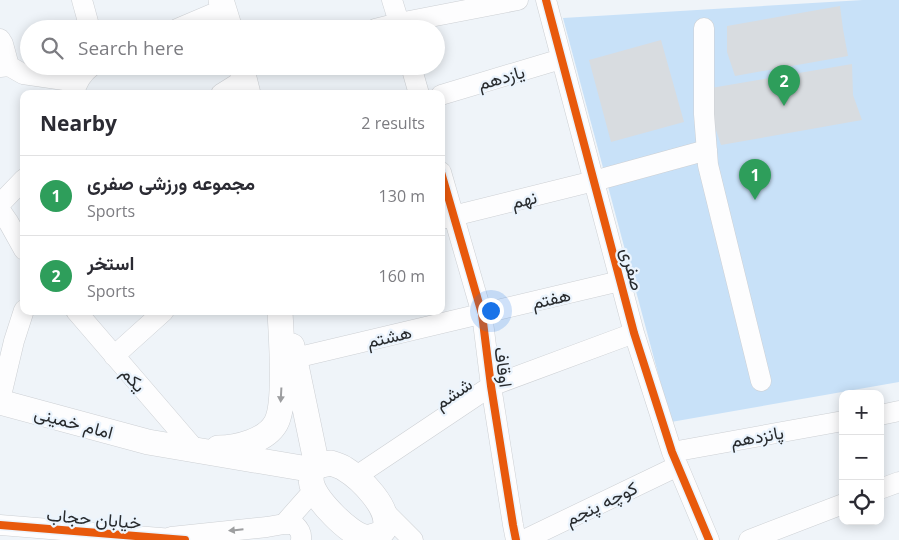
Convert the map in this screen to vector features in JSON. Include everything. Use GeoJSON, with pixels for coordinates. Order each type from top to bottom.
{"type":"FeatureCollection","features":[{"type":"Feature","properties":{"kind":"main road"},"geometry":{"type":"LineString","coordinates":[[148,442],[193,447],[236,447],[254,441],[268,432],[276,424],[282,399],[280,315]]}},
{"type":"Feature","properties":{"kind":"main road"},"geometry":{"type":"LineString","coordinates":[[148,442],[315,475],[331,463],[344,468],[376,498],[370,534],[353,532],[318,498],[315,475],[295,358],[285,315]]}},
{"type":"Feature","properties":{"kind":"main road","name":"امام خمینی"},"geometry":{"type":"LineString","coordinates":[[0,401],[148,442]]}},
{"type":"Feature","properties":{"kind":"street"},"geometry":{"type":"LineString","coordinates":[[82,0],[88,20]]}},
{"type":"Feature","properties":{"kind":"street"},"geometry":{"type":"LineString","coordinates":[[392,0],[398,20]]}},
{"type":"Feature","properties":{"kind":"street"},"geometry":{"type":"LineString","coordinates":[[427,20],[518,0]]}},
{"type":"Feature","properties":{"kind":"street","name":"صفری"},"geometry":{"type":"LineString","coordinates":[[546,0],[634,333],[675,459],[709,540]]}},
{"type":"Feature","properties":{"kind":"street"},"geometry":{"type":"LineString","coordinates":[[197,20],[224,8]]}},
{"type":"Feature","properties":{"kind":"street"},"geometry":{"type":"LineString","coordinates":[[704,28],[704,114],[708,164],[761,381]]}},
{"type":"Feature","properties":{"kind":"street"},"geometry":{"type":"LineString","coordinates":[[0,39],[3,44],[5,66],[20,73]]}},
{"type":"Feature","properties":{"kind":"street","name":"یازدهم"},"geometry":{"type":"LineString","coordinates":[[445,94],[562,59]]}},
{"type":"Feature","properties":{"kind":"street"},"geometry":{"type":"LineString","coordinates":[[27,75],[75,88],[83,75]]}},
{"type":"Feature","properties":{"kind":"street"},"geometry":{"type":"LineString","coordinates":[[414,75],[418,90]]}},
{"type":"Feature","properties":{"kind":"street"},"geometry":{"type":"LineString","coordinates":[[229,90],[245,80]]}},
{"type":"Feature","properties":{"kind":"street","name":"نهم"},"geometry":{"type":"LineString","coordinates":[[448,218],[707,150]]}},
{"type":"Feature","properties":{"kind":"street"},"geometry":{"type":"LineString","coordinates":[[0,204],[20,183]]}},
{"type":"Feature","properties":{"kind":"street","name":"اوقاف"},"geometry":{"type":"LineString","coordinates":[[445,198],[448,218],[482,314],[491,386],[516,540]]}},
{"type":"Feature","properties":{"kind":"street"},"geometry":{"type":"LineString","coordinates":[[0,210],[20,243]]}},
{"type":"Feature","properties":{"kind":"street","name":"هفتم"},"geometry":{"type":"LineString","coordinates":[[482,314],[620,281]]}},
{"type":"Feature","properties":{"kind":"street","name":"هشتم"},"geometry":{"type":"LineString","coordinates":[[295,358],[482,314]]}},
{"type":"Feature","properties":{"kind":"street"},"geometry":{"type":"LineString","coordinates":[[0,401],[14,341],[22,315]]}},
{"type":"Feature","properties":{"kind":"street","name":"یکم"},"geometry":{"type":"LineString","coordinates":[[79,315],[193,447]]}},
{"type":"Feature","properties":{"kind":"street"},"geometry":{"type":"LineString","coordinates":[[114,356],[160,315]]}},
{"type":"Feature","properties":{"kind":"street","name":"ششم"},"geometry":{"type":"LineString","coordinates":[[355,477],[491,386],[634,333]]}},
{"type":"Feature","properties":{"kind":"street"},"geometry":{"type":"LineString","coordinates":[[884,413],[899,411]]}},
{"type":"Feature","properties":{"kind":"street","name":"پانزدهم"},"geometry":{"type":"LineString","coordinates":[[675,459],[839,422]]}},
{"type":"Feature","properties":{"kind":"street","name":"کوچه پنجم"},"geometry":{"type":"LineString","coordinates":[[524,540],[675,459]]}},
{"type":"Feature","properties":{"kind":"street"},"geometry":{"type":"LineString","coordinates":[[284,524],[315,475]]}},
{"type":"Feature","properties":{"kind":"street"},"geometry":{"type":"LineString","coordinates":[[749,540],[839,506]]}},
{"type":"Feature","properties":{"kind":"street"},"geometry":{"type":"LineString","coordinates":[[162,538],[294,524],[299,530],[302,537],[301,540]]}},
{"type":"Feature","properties":{"kind":"street","name":"خیابان حجاب"},"geometry":{"type":"LineString","coordinates":[[0,525],[185,540]]}},
{"type":"Feature","properties":{"kind":"street"},"geometry":{"type":"LineString","coordinates":[[370,534],[413,540]]}},
{"type":"Feature","properties":{"kind":"shaded area"},"geometry":{"type":"Polygon","coordinates":[[[863,0],[899,0],[899,382],[853,390],[839,390],[839,393],[671,422],[563,18],[863,0]]]}},
{"type":"Feature","properties":{"kind":"building"},"geometry":{"type":"Polygon","coordinates":[[[840,6],[848,56],[735,76],[727,52],[727,26],[840,6]]]}},
{"type":"Feature","properties":{"kind":"building"},"geometry":{"type":"Polygon","coordinates":[[[661,40],[684,122],[611,142],[589,60],[661,40]]]}},
{"type":"Feature","properties":{"kind":"building"},"geometry":{"type":"Polygon","coordinates":[[[852,64],[853,95],[862,120],[721,145],[712,118],[711,88],[852,64]]]}},
{"type":"Feature","properties":{"kind":"cycle path"},"geometry":{"type":"LineString","coordinates":[[546,0],[634,333],[672,452],[709,540]]}},
{"type":"Feature","properties":{"kind":"cycle path"},"geometry":{"type":"LineString","coordinates":[[445,186],[482,314],[491,386],[516,540]]}},
{"type":"Feature","properties":{"kind":"cycle path"},"geometry":{"type":"LineString","coordinates":[[0,525],[185,540]]}},
{"type":"Feature","properties":{"kind":"place","name":"استخر"},"geometry":{"type":"Point","coordinates":[784,106]}},
{"type":"Feature","properties":{"kind":"place","name":"مجموعه ورزشی صفری"},"geometry":{"type":"Point","coordinates":[755,200]}}]}
